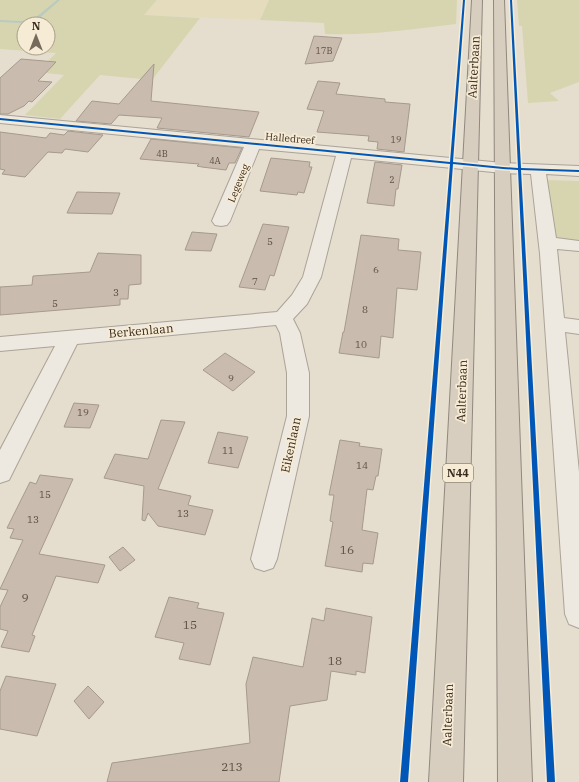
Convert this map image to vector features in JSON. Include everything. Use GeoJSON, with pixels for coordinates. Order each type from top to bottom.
{"type":"FeatureCollection","features":[{"type":"Feature","properties":{"kind":"highway","name":"Aalterbaan"},"geometry":{"type":"LineString","coordinates":[[446,782],[477,0]]}},
{"type":"Feature","properties":{"kind":"highway","name":"Aalterbaan"},"geometry":{"type":"LineString","coordinates":[[499,0],[516,782]]}},
{"type":"Feature","properties":{"kind":"street","name":"Halledreef"},"geometry":{"type":"LineString","coordinates":[[0,119],[503,168],[579,171]]}},
{"type":"Feature","properties":{"kind":"street","name":"Legeweg"},"geometry":{"type":"LineString","coordinates":[[220,221],[254,144]]}},
{"type":"Feature","properties":{"kind":"street"},"geometry":{"type":"LineString","coordinates":[[283,318],[300,299],[312,277],[345,152]]}},
{"type":"Feature","properties":{"kind":"street"},"geometry":{"type":"LineString","coordinates":[[538,170],[549,248],[579,614]]}},
{"type":"Feature","properties":{"kind":"street"},"geometry":{"type":"LineString","coordinates":[[549,248],[579,246]]}},
{"type":"Feature","properties":{"kind":"street"},"geometry":{"type":"LineString","coordinates":[[549,248],[579,260]]}},
{"type":"Feature","properties":{"kind":"street","name":"Berkenlaan"},"geometry":{"type":"LineString","coordinates":[[0,344],[283,318]]}},
{"type":"Feature","properties":{"kind":"street","name":"Eikenlaan"},"geometry":{"type":"LineString","coordinates":[[264,559],[298,416],[298,373],[290,333],[283,318]]}},
{"type":"Feature","properties":{"kind":"street"},"geometry":{"type":"LineString","coordinates":[[554,323],[579,326]]}},
{"type":"Feature","properties":{"kind":"street"},"geometry":{"type":"LineString","coordinates":[[0,473],[70,338]]}},
{"type":"Feature","properties":{"kind":"shaded area"},"geometry":{"type":"Polygon","coordinates":[[[158,0],[269,0],[260,20],[143,15],[158,0]]]}},
{"type":"Feature","properties":{"kind":"green space"},"geometry":{"type":"Polygon","coordinates":[[[0,0],[157,0],[144,15],[200,18],[152,80],[100,75],[60,119],[25,115],[64,75],[37,72],[53,56],[56,56],[56,16],[16,16],[16,50],[0,49],[0,0]]]}},
{"type":"Feature","properties":{"kind":"green space"},"geometry":{"type":"Polygon","coordinates":[[[269,0],[457,0],[456,24],[374,33],[325,34],[324,23],[260,20],[269,0]]]}},
{"type":"Feature","properties":{"kind":"green space"},"geometry":{"type":"Polygon","coordinates":[[[517,0],[579,0],[579,82],[550,93],[559,101],[528,103],[522,26],[519,26],[517,0]]]}},
{"type":"Feature","properties":{"kind":"green space"},"geometry":{"type":"Polygon","coordinates":[[[545,180],[579,181],[579,252],[555,249],[545,180]]]}},
{"type":"Feature","properties":{"kind":"building"},"geometry":{"type":"Polygon","coordinates":[[[314,36],[342,38],[333,61],[305,64],[314,36]]]}},
{"type":"Feature","properties":{"kind":"building"},"geometry":{"type":"Polygon","coordinates":[[[21,59],[56,62],[38,81],[52,82],[32,102],[29,101],[24,106],[8,114],[0,114],[0,78],[21,59]]]}},
{"type":"Feature","properties":{"kind":"building"},"geometry":{"type":"Polygon","coordinates":[[[154,64],[151,101],[259,112],[249,137],[157,128],[162,118],[119,115],[111,124],[76,121],[92,101],[119,104],[154,64]]]}},
{"type":"Feature","properties":{"kind":"building"},"geometry":{"type":"Polygon","coordinates":[[[318,81],[340,83],[336,94],[385,99],[385,102],[410,104],[404,152],[377,149],[378,142],[368,141],[369,136],[317,132],[324,111],[307,109],[318,81]]]}},
{"type":"Feature","properties":{"kind":"building"},"geometry":{"type":"Polygon","coordinates":[[[68,131],[103,135],[88,152],[65,149],[62,153],[48,152],[25,177],[2,174],[5,170],[0,169],[0,132],[46,138],[50,133],[64,135],[68,131]]]}},
{"type":"Feature","properties":{"kind":"building"},"geometry":{"type":"Polygon","coordinates":[[[151,139],[242,148],[235,163],[229,163],[226,170],[197,166],[199,164],[140,159],[151,139]]]}},
{"type":"Feature","properties":{"kind":"building"},"geometry":{"type":"Polygon","coordinates":[[[271,158],[310,162],[309,167],[312,167],[304,193],[298,192],[297,195],[260,191],[271,158]]]}},
{"type":"Feature","properties":{"kind":"building"},"geometry":{"type":"Polygon","coordinates":[[[375,162],[402,165],[398,189],[396,189],[394,206],[367,203],[375,162]]]}},
{"type":"Feature","properties":{"kind":"building"},"geometry":{"type":"Polygon","coordinates":[[[77,192],[120,193],[112,214],[67,213],[77,192]]]}},
{"type":"Feature","properties":{"kind":"building"},"geometry":{"type":"Polygon","coordinates":[[[263,224],[289,227],[274,276],[270,275],[265,290],[239,287],[263,224]]]}},
{"type":"Feature","properties":{"kind":"building"},"geometry":{"type":"Polygon","coordinates":[[[192,232],[217,234],[211,251],[185,250],[192,232]]]}},
{"type":"Feature","properties":{"kind":"building"},"geometry":{"type":"Polygon","coordinates":[[[361,235],[399,239],[398,250],[421,252],[417,290],[397,288],[393,338],[381,336],[379,358],[339,353],[361,235]]]}},
{"type":"Feature","properties":{"kind":"building"},"geometry":{"type":"Polygon","coordinates":[[[98,253],[141,255],[141,284],[129,285],[128,299],[120,299],[120,305],[0,315],[0,287],[32,285],[33,276],[90,272],[98,253]]]}},
{"type":"Feature","properties":{"kind":"building"},"geometry":{"type":"Polygon","coordinates":[[[225,353],[255,372],[233,391],[203,370],[225,353]]]}},
{"type":"Feature","properties":{"kind":"building"},"geometry":{"type":"Polygon","coordinates":[[[74,403],[99,405],[90,428],[64,427],[74,403]]]}},
{"type":"Feature","properties":{"kind":"building"},"geometry":{"type":"Polygon","coordinates":[[[161,420],[185,422],[158,489],[191,496],[188,505],[213,510],[205,535],[158,526],[148,513],[145,521],[142,520],[144,486],[104,478],[115,454],[148,459],[161,420]]]}},
{"type":"Feature","properties":{"kind":"building"},"geometry":{"type":"Polygon","coordinates":[[[218,432],[248,437],[238,468],[208,463],[218,432]]]}},
{"type":"Feature","properties":{"kind":"building"},"geometry":{"type":"Polygon","coordinates":[[[340,440],[360,443],[359,446],[382,449],[378,476],[376,476],[373,490],[367,489],[362,530],[378,533],[373,564],[363,563],[362,572],[325,566],[333,522],[330,521],[334,495],[329,495],[340,440]]]}},
{"type":"Feature","properties":{"kind":"building"},"geometry":{"type":"Polygon","coordinates":[[[40,475],[73,479],[39,554],[105,565],[98,583],[56,576],[32,635],[35,636],[29,652],[1,647],[8,631],[0,629],[0,607],[8,590],[0,589],[23,540],[10,538],[14,529],[7,528],[30,482],[36,484],[40,475]]]}},
{"type":"Feature","properties":{"kind":"building"},"geometry":{"type":"Polygon","coordinates":[[[123,547],[135,560],[120,571],[109,557],[123,547]]]}},
{"type":"Feature","properties":{"kind":"building"},"geometry":{"type":"Polygon","coordinates":[[[169,597],[199,603],[197,608],[224,613],[210,665],[179,659],[184,643],[155,637],[169,597]]]}},
{"type":"Feature","properties":{"kind":"building"},"geometry":{"type":"Polygon","coordinates":[[[326,608],[372,617],[365,673],[356,671],[356,675],[331,671],[327,700],[290,706],[279,782],[107,782],[112,763],[250,743],[246,684],[253,657],[303,667],[312,618],[324,621],[326,608]]]}},
{"type":"Feature","properties":{"kind":"building"},"geometry":{"type":"Polygon","coordinates":[[[6,676],[56,684],[37,736],[0,729],[0,691],[6,676]]]}},
{"type":"Feature","properties":{"kind":"building"},"geometry":{"type":"Polygon","coordinates":[[[88,686],[104,702],[89,719],[74,701],[88,686]]]}},
{"type":"Feature","properties":{"kind":"waterway"},"geometry":{"type":"LineString","coordinates":[[0,21],[21,22],[35,20],[59,0]]}},
{"type":"Feature","properties":{"kind":"cycle path"},"geometry":{"type":"LineString","coordinates":[[404,782],[464,0]]}},
{"type":"Feature","properties":{"kind":"cycle path"},"geometry":{"type":"LineString","coordinates":[[511,0],[551,782]]}},
{"type":"Feature","properties":{"kind":"cycle path"},"geometry":{"type":"LineString","coordinates":[[0,119],[503,168],[579,171]]}}]}
